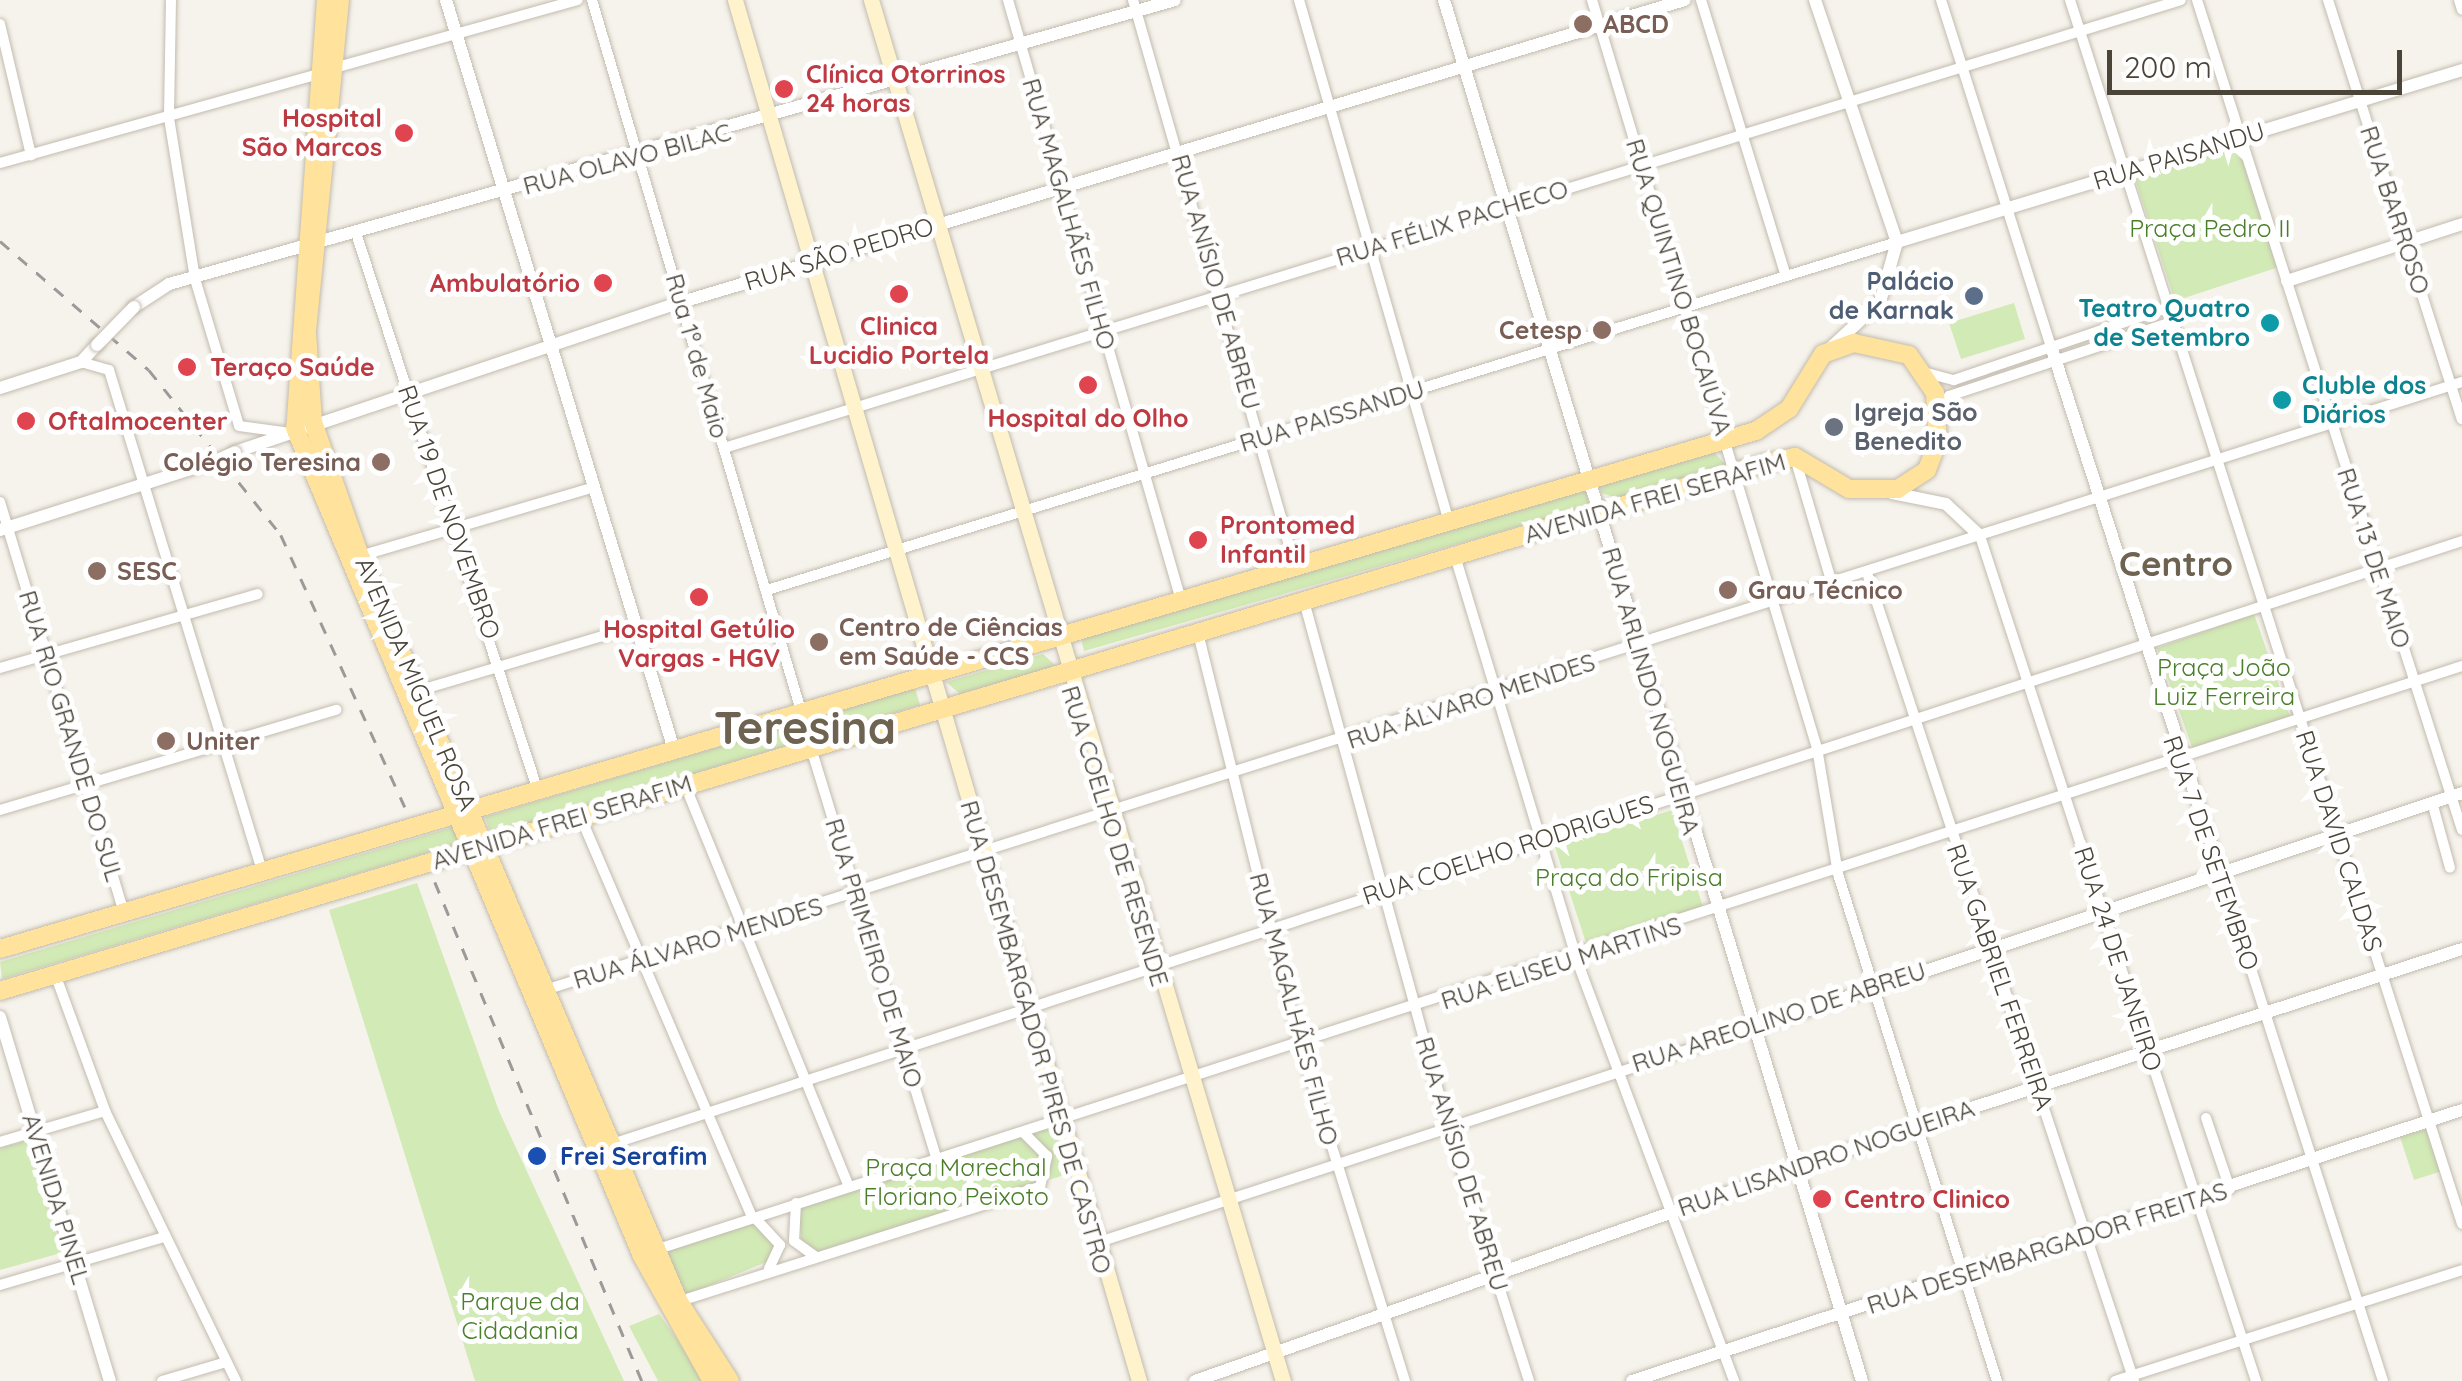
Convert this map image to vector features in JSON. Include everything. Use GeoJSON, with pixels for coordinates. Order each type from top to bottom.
{"type":"FeatureCollection","features":[{"type":"Feature","properties":{"kind":"main road","name":"AVENIDA MIGUEL ROSA"},"geometry":{"type":"LineString","coordinates":[[326,0],[326,71],[297,427],[463,815],[612,1144],[649,1253]]}},
{"type":"Feature","properties":{"kind":"main road","name":"AVENIDA MIGUEL ROSA"},"geometry":{"type":"LineString","coordinates":[[326,71],[340,0]]}},
{"type":"Feature","properties":{"kind":"main road","name":"RUA DESEMBARGADOR PIRES DE CASTRO"},"geometry":{"type":"LineString","coordinates":[[735,0],[848,408],[1140,1381]]}},
{"type":"Feature","properties":{"kind":"main road","name":"RUA COELHO DE RESENDE"},"geometry":{"type":"LineString","coordinates":[[871,0],[1186,1077],[1282,1381]]}},
{"type":"Feature","properties":{"kind":"main road"},"geometry":{"type":"LineString","coordinates":[[1823,354],[1871,342],[1927,372],[1939,413],[1926,470],[1874,493]]}},
{"type":"Feature","properties":{"kind":"main road","name":"AVENIDA FREI SERAFIM"},"geometry":{"type":"LineString","coordinates":[[0,949],[1726,440],[1776,422],[1823,354]]}},
{"type":"Feature","properties":{"kind":"main road","name":"AVENIDA MIGUEL ROSA"},"geometry":{"type":"LineString","coordinates":[[297,427],[360,556],[418,691],[463,815]]}},
{"type":"Feature","properties":{"kind":"main road","name":"AVENIDA FREI SERAFIM"},"geometry":{"type":"LineString","coordinates":[[0,991],[1303,600],[1795,457],[1832,482],[1874,493]]}},
{"type":"Feature","properties":{"kind":"main road","name":"AVENIDA MIGUEL ROSA"},"geometry":{"type":"LineString","coordinates":[[477,846],[487,889],[672,1304],[712,1381]]}},
{"type":"Feature","properties":{"kind":"main road"},"geometry":{"type":"LineString","coordinates":[[428,861],[464,868],[487,889]]}},
{"type":"Feature","properties":{"kind":"main road","name":"AVENIDA MIGUEL ROSA"},"geometry":{"type":"LineString","coordinates":[[672,1304],[730,1381]]}},
{"type":"Feature","properties":{"kind":"street"},"geometry":{"type":"LineString","coordinates":[[171,0],[169,118],[195,278],[238,426],[297,427]]}},
{"type":"Feature","properties":{"kind":"street"},"geometry":{"type":"LineString","coordinates":[[446,0],[674,750]]}},
{"type":"Feature","properties":{"kind":"street"},"geometry":{"type":"LineString","coordinates":[[0,163],[578,0]]}},
{"type":"Feature","properties":{"kind":"street","name":"Rua 1º de Maio"},"geometry":{"type":"LineString","coordinates":[[592,0],[802,712]]}},
{"type":"Feature","properties":{"kind":"street","name":"RUA MAGALHÃES FILHO"},"geometry":{"type":"LineString","coordinates":[[1008,0],[1181,600]]}},
{"type":"Feature","properties":{"kind":"street","name":"RUA OLAVO BILAC"},"geometry":{"type":"LineString","coordinates":[[81,362],[134,307],[195,278],[1023,48],[1135,6],[1175,0]]}},
{"type":"Feature","properties":{"kind":"street"},"geometry":{"type":"LineString","coordinates":[[1300,0],[1374,245],[1410,392],[1449,522]]}},
{"type":"Feature","properties":{"kind":"street","name":"RUA ARLINDO NOGUEIRA"},"geometry":{"type":"LineString","coordinates":[[1444,0],[1600,513],[1681,796],[1862,1381]]}},
{"type":"Feature","properties":{"kind":"street","name":"RUA QUINTINO BOCAIÚVA"},"geometry":{"type":"LineString","coordinates":[[1592,0],[1818,748],[1838,874],[1997,1381]]}},
{"type":"Feature","properties":{"kind":"street","name":"RUA SÃO PEDRO"},"geometry":{"type":"LineString","coordinates":[[4,529],[148,486],[297,427],[551,343],[1331,103],[1685,0]]}},
{"type":"Feature","properties":{"kind":"street"},"geometry":{"type":"LineString","coordinates":[[1702,0],[1786,276]]}},
{"type":"Feature","properties":{"kind":"street"},"geometry":{"type":"LineString","coordinates":[[1814,0],[1897,242],[1880,302],[1823,354]]}},
{"type":"Feature","properties":{"kind":"street","name":"RUA 7 DE SETEMBRO"},"geometry":{"type":"LineString","coordinates":[[1942,0],[2005,210],[2056,361],[2140,647],[2220,872],[2383,1381]]}},
{"type":"Feature","properties":{"kind":"street","name":"RUA DAVID CALDAS"},"geometry":{"type":"LineString","coordinates":[[2070,0],[2122,173],[2462,1224]]}},
{"type":"Feature","properties":{"kind":"street","name":"RUA FÉLIX PACHECO"},"geometry":{"type":"LineString","coordinates":[[724,448],[1101,328],[2182,0]]}},
{"type":"Feature","properties":{"kind":"street","name":"RUA 13 DE MAIO"},"geometry":{"type":"LineString","coordinates":[[2196,0],[2375,568],[2457,794],[2462,830]]}},
{"type":"Feature","properties":{"kind":"street","name":"RUA BARROSO"},"geometry":{"type":"LineString","coordinates":[[2328,0],[2406,242],[2457,384],[2462,419]]}},
{"type":"Feature","properties":{"kind":"street"},"geometry":{"type":"LineString","coordinates":[[2458,0],[2462,10]]}},
{"type":"Feature","properties":{"kind":"street","name":"RUA ANÍSIO DE ABREU"},"geometry":{"type":"LineString","coordinates":[[1135,6],[1296,566]]}},
{"type":"Feature","properties":{"kind":"street"},"geometry":{"type":"LineString","coordinates":[[0,24],[30,155]]}},
{"type":"Feature","properties":{"kind":"street","name":"RUA PAISANDU"},"geometry":{"type":"LineString","coordinates":[[1897,242],[2462,70]]}},
{"type":"Feature","properties":{"kind":"street"},"geometry":{"type":"LineString","coordinates":[[2287,281],[2462,224]]}},
{"type":"Feature","properties":{"kind":"street","name":"RUA 19 DE NOVEMBRO"},"geometry":{"type":"LineString","coordinates":[[356,233],[457,528],[538,792]]}},
{"type":"Feature","properties":{"kind":"street","name":"RUA PAISSANDU"},"geometry":{"type":"LineString","coordinates":[[767,590],[1897,242]]}},
{"type":"Feature","properties":{"kind":"street"},"geometry":{"type":"LineString","coordinates":[[1927,372],[1945,382],[2166,308]]}},
{"type":"Feature","properties":{"kind":"street"},"geometry":{"type":"LineString","coordinates":[[2146,314],[2152,328]]}},
{"type":"Feature","properties":{"kind":"street"},"geometry":{"type":"LineString","coordinates":[[1939,413],[1949,396],[2172,322]]}},
{"type":"Feature","properties":{"kind":"street"},"geometry":{"type":"LineString","coordinates":[[2108,328],[2112,340]]}},
{"type":"Feature","properties":{"kind":"street"},"geometry":{"type":"LineString","coordinates":[[0,388],[81,362],[107,366],[148,486],[263,874]]}},
{"type":"Feature","properties":{"kind":"street"},"geometry":{"type":"LineString","coordinates":[[1991,366],[1995,380]]}},
{"type":"Feature","properties":{"kind":"street","name":"RUA ÁLVARO MENDES"},"geometry":{"type":"LineString","coordinates":[[544,990],[1110,812],[1343,744],[1496,690],[2457,384]]}},
{"type":"Feature","properties":{"kind":"street"},"geometry":{"type":"LineString","coordinates":[[1795,457],[1832,584]]}},
{"type":"Feature","properties":{"kind":"street"},"geometry":{"type":"LineString","coordinates":[[1804,487],[1832,482]]}},
{"type":"Feature","properties":{"kind":"street"},"geometry":{"type":"LineString","coordinates":[[360,556],[594,487]]}},
{"type":"Feature","properties":{"kind":"street"},"geometry":{"type":"LineString","coordinates":[[1874,493],[1946,504],[1980,536]]}},
{"type":"Feature","properties":{"kind":"street","name":"RUA RIO GRANDE DO SUL"},"geometry":{"type":"LineString","coordinates":[[0,502],[4,529],[124,914]]}},
{"type":"Feature","properties":{"kind":"street","name":"RUA 24 DE JANEIRO"},"geometry":{"type":"LineString","coordinates":[[1980,536],[2256,1381]]}},
{"type":"Feature","properties":{"kind":"street","name":"RUA COELHO RODRIGUES"},"geometry":{"type":"LineString","coordinates":[[612,1144],[705,1110],[2462,541]]}},
{"type":"Feature","properties":{"kind":"street"},"geometry":{"type":"LineString","coordinates":[[1455,556],[1576,958],[1615,1071],[1734,1381]]}},
{"type":"Feature","properties":{"kind":"street","name":"RUA GABRIEL FERREIRA"},"geometry":{"type":"LineString","coordinates":[[1867,572],[2133,1378]]}},
{"type":"Feature","properties":{"kind":"street"},"geometry":{"type":"LineString","coordinates":[[0,668],[258,594]]}},
{"type":"Feature","properties":{"kind":"street","name":"RUA ANÍSIO DE ABREU"},"geometry":{"type":"LineString","coordinates":[[1303,600],[1448,1127],[1530,1381]]}},
{"type":"Feature","properties":{"kind":"street"},"geometry":{"type":"LineString","coordinates":[[418,691],[636,626]]}},
{"type":"Feature","properties":{"kind":"street","name":"RUA MAGALHÃES FILHO"},"geometry":{"type":"LineString","coordinates":[[1198,633],[1230,776],[1300,1044],[1405,1381]]}},
{"type":"Feature","properties":{"kind":"street","name":"RUA ELISEU MARTINS"},"geometry":{"type":"LineString","coordinates":[[649,1253],[1186,1077],[1416,1010],[1838,874],[2462,666]]}},
{"type":"Feature","properties":{"kind":"street"},"geometry":{"type":"LineString","coordinates":[[0,810],[336,710]]}},
{"type":"Feature","properties":{"kind":"street","name":"RUA PRIMEIRO DE MAIO"},"geometry":{"type":"LineString","coordinates":[[810,747],[936,1160]]}},
{"type":"Feature","properties":{"kind":"street"},"geometry":{"type":"LineString","coordinates":[[685,785],[737,930],[849,1186]]}},
{"type":"Feature","properties":{"kind":"street","name":"RUA AREOLINO DE ABREU"},"geometry":{"type":"LineString","coordinates":[[1096,1243],[1338,1169],[1615,1071],[2457,794]]}},
{"type":"Feature","properties":{"kind":"street"},"geometry":{"type":"LineString","coordinates":[[2432,802],[2450,868]]}},
{"type":"Feature","properties":{"kind":"street"},"geometry":{"type":"LineString","coordinates":[[582,818],[752,1217],[770,1224],[780,1245],[764,1273]]}},
{"type":"Feature","properties":{"kind":"street","name":"RUA LISANDRO NOGUEIRA"},"geometry":{"type":"LineString","coordinates":[[1195,1381],[1494,1271],[1916,1126],[2462,949]]}},
{"type":"Feature","properties":{"kind":"street"},"geometry":{"type":"LineString","coordinates":[[55,974],[105,1111],[236,1381]]}},
{"type":"Feature","properties":{"kind":"street","name":"AVENIDA PINEL"},"geometry":{"type":"LineString","coordinates":[[0,1017],[110,1381]]}},
{"type":"Feature","properties":{"kind":"street","name":"RUA DESEMBARGADOR FREITAS"},"geometry":{"type":"LineString","coordinates":[[1632,1381],[2198,1200],[2462,1110]]}},
{"type":"Feature","properties":{"kind":"street"},"geometry":{"type":"LineString","coordinates":[[0,1142],[105,1111]]}},
{"type":"Feature","properties":{"kind":"street"},"geometry":{"type":"LineString","coordinates":[[2206,1118],[2230,1189]]}},
{"type":"Feature","properties":{"kind":"street"},"geometry":{"type":"LineString","coordinates":[[672,1304],[1040,1188],[1047,1156],[1022,1131]]}},
{"type":"Feature","properties":{"kind":"street"},"geometry":{"type":"LineString","coordinates":[[796,1203],[794,1241],[816,1257]]}},
{"type":"Feature","properties":{"kind":"street"},"geometry":{"type":"LineString","coordinates":[[0,1285],[164,1236]]}},
{"type":"Feature","properties":{"kind":"street"},"geometry":{"type":"LineString","coordinates":[[2115,1381],[2462,1270]]}},
{"type":"Feature","properties":{"kind":"street"},"geometry":{"type":"LineString","coordinates":[[162,1381],[226,1362]]}},
{"type":"Feature","properties":{"kind":"green space","name":"Praça Pedro II"},"geometry":{"type":"Polygon","coordinates":[[[2240,141],[2282,266],[2175,301],[2133,173],[2240,141]]]}},
{"type":"Feature","properties":{"kind":"green space"},"geometry":{"type":"Polygon","coordinates":[[[2014,303],[2025,339],[1961,359],[1949,323],[2014,303]]]}},
{"type":"Feature","properties":{"kind":"green space"},"geometry":{"type":"Polygon","coordinates":[[[1712,450],[1726,465],[1617,498],[1601,493],[1600,485],[1712,450]]]}},
{"type":"Feature","properties":{"kind":"green space"},"geometry":{"type":"Polygon","coordinates":[[[1586,490],[1590,506],[1084,651],[1081,638],[1586,490]]]}},
{"type":"Feature","properties":{"kind":"green space","name":"Praça João Luiz Ferreira"},"geometry":{"type":"Polygon","coordinates":[[[2254,614],[2290,717],[2193,750],[2157,648],[2254,614]]]}},
{"type":"Feature","properties":{"kind":"green space"},"geometry":{"type":"Polygon","coordinates":[[[1043,654],[1056,666],[960,694],[946,682],[1043,654]]]}},
{"type":"Feature","properties":{"kind":"green space"},"geometry":{"type":"Polygon","coordinates":[[[915,688],[920,705],[491,835],[485,817],[915,688]]]}},
{"type":"Feature","properties":{"kind":"green space","name":"Praça do Fripisa"},"geometry":{"type":"Polygon","coordinates":[[[1672,810],[1703,907],[1586,943],[1555,847],[1672,810]]]}},
{"type":"Feature","properties":{"kind":"green space"},"geometry":{"type":"Polygon","coordinates":[[[456,826],[463,842],[2,979],[0,962],[456,826]]]}},
{"type":"Feature","properties":{"kind":"green space","name":"Parque da Cidadania"},"geometry":{"type":"Polygon","coordinates":[[[417,883],[499,1111],[624,1381],[475,1381],[329,910],[417,883]]]}},
{"type":"Feature","properties":{"kind":"green space","name":"Praça Marechal Floriano Peixoto"},"geometry":{"type":"Polygon","coordinates":[[[1058,1124],[1071,1173],[814,1253],[803,1248],[797,1206],[1058,1124]]]}},
{"type":"Feature","properties":{"kind":"green space"},"geometry":{"type":"Polygon","coordinates":[[[2428,1128],[2442,1171],[2414,1180],[2400,1137],[2428,1128]]]}},
{"type":"Feature","properties":{"kind":"green space"},"geometry":{"type":"Polygon","coordinates":[[[30,1140],[61,1253],[0,1270],[0,1148],[30,1140]]]}},
{"type":"Feature","properties":{"kind":"green space"},"geometry":{"type":"Polygon","coordinates":[[[753,1221],[776,1245],[774,1259],[681,1297],[663,1251],[753,1221]]]}},
{"type":"Feature","properties":{"kind":"green space"},"geometry":{"type":"Polygon","coordinates":[[[659,1314],[707,1381],[658,1381],[629,1326],[659,1314]]]}},
{"type":"Feature","properties":{"kind":"railway"},"geometry":{"type":"LineString","coordinates":[[0,241],[149,370],[281,535],[405,807]]}},
{"type":"Feature","properties":{"kind":"railway"},"geometry":{"type":"LineString","coordinates":[[435,882],[642,1381]]}},
{"type":"Feature","properties":{"kind":"place","name":"ABCD"},"geometry":{"type":"Point","coordinates":[1583,24]}},
{"type":"Feature","properties":{"kind":"place","name":"Clínica Otorrinos 24 horas"},"geometry":{"type":"Point","coordinates":[784,89]}},
{"type":"Feature","properties":{"kind":"place","name":"Hospital São Marcos"},"geometry":{"type":"Point","coordinates":[404,133]}},
{"type":"Feature","properties":{"kind":"place","name":"Ambulatório"},"geometry":{"type":"Point","coordinates":[603,283]}},
{"type":"Feature","properties":{"kind":"place","name":"Clinica Lucidio Portela"},"geometry":{"type":"Point","coordinates":[899,294]}},
{"type":"Feature","properties":{"kind":"place","name":"Palácio de Karnak"},"geometry":{"type":"Point","coordinates":[1974,296]}},
{"type":"Feature","properties":{"kind":"place","name":"Teatro Quatro de Setembro"},"geometry":{"type":"Point","coordinates":[2270,323]}},
{"type":"Feature","properties":{"kind":"place","name":"Cetesp"},"geometry":{"type":"Point","coordinates":[1602,330]}},
{"type":"Feature","properties":{"kind":"place","name":"Teraço Saúde"},"geometry":{"type":"Point","coordinates":[187,367]}},
{"type":"Feature","properties":{"kind":"place","name":"Hospital do Olho"},"geometry":{"type":"Point","coordinates":[1088,385]}},
{"type":"Feature","properties":{"kind":"place","name":"Cluble dos Diários"},"geometry":{"type":"Point","coordinates":[2282,400]}},
{"type":"Feature","properties":{"kind":"place","name":"Oftalmocenter"},"geometry":{"type":"Point","coordinates":[26,421]}},
{"type":"Feature","properties":{"kind":"place","name":"Igreja São Benedito"},"geometry":{"type":"Point","coordinates":[1834,427]}},
{"type":"Feature","properties":{"kind":"place","name":"Colégio Teresina"},"geometry":{"type":"Point","coordinates":[381,462]}},
{"type":"Feature","properties":{"kind":"place","name":"Prontomed Infantil"},"geometry":{"type":"Point","coordinates":[1198,540]}},
{"type":"Feature","properties":{"kind":"place","name":"SESC"},"geometry":{"type":"Point","coordinates":[97,571]}},
{"type":"Feature","properties":{"kind":"place","name":"Grau Técnico"},"geometry":{"type":"Point","coordinates":[1728,590]}},
{"type":"Feature","properties":{"kind":"place","name":"Hospital Getúlio Vargas - HGV"},"geometry":{"type":"Point","coordinates":[699,597]}},
{"type":"Feature","properties":{"kind":"place","name":"Centro de Ciências em Saúde - CCS"},"geometry":{"type":"Point","coordinates":[819,642]}},
{"type":"Feature","properties":{"kind":"place","name":"Uniter"},"geometry":{"type":"Point","coordinates":[166,741]}},
{"type":"Feature","properties":{"kind":"place","name":"Frei Serafim"},"geometry":{"type":"Point","coordinates":[537,1156]}},
{"type":"Feature","properties":{"kind":"place","name":"Centro Clinico"},"geometry":{"type":"Point","coordinates":[1822,1199]}},
{"type":"Feature","properties":{"kind":"district","name":"Centro"},"geometry":{"type":"Point","coordinates":[2176,563]}},
{"type":"Feature","properties":{"kind":"district","name":"Teresina"},"geometry":{"type":"Point","coordinates":[805,728]}}]}
